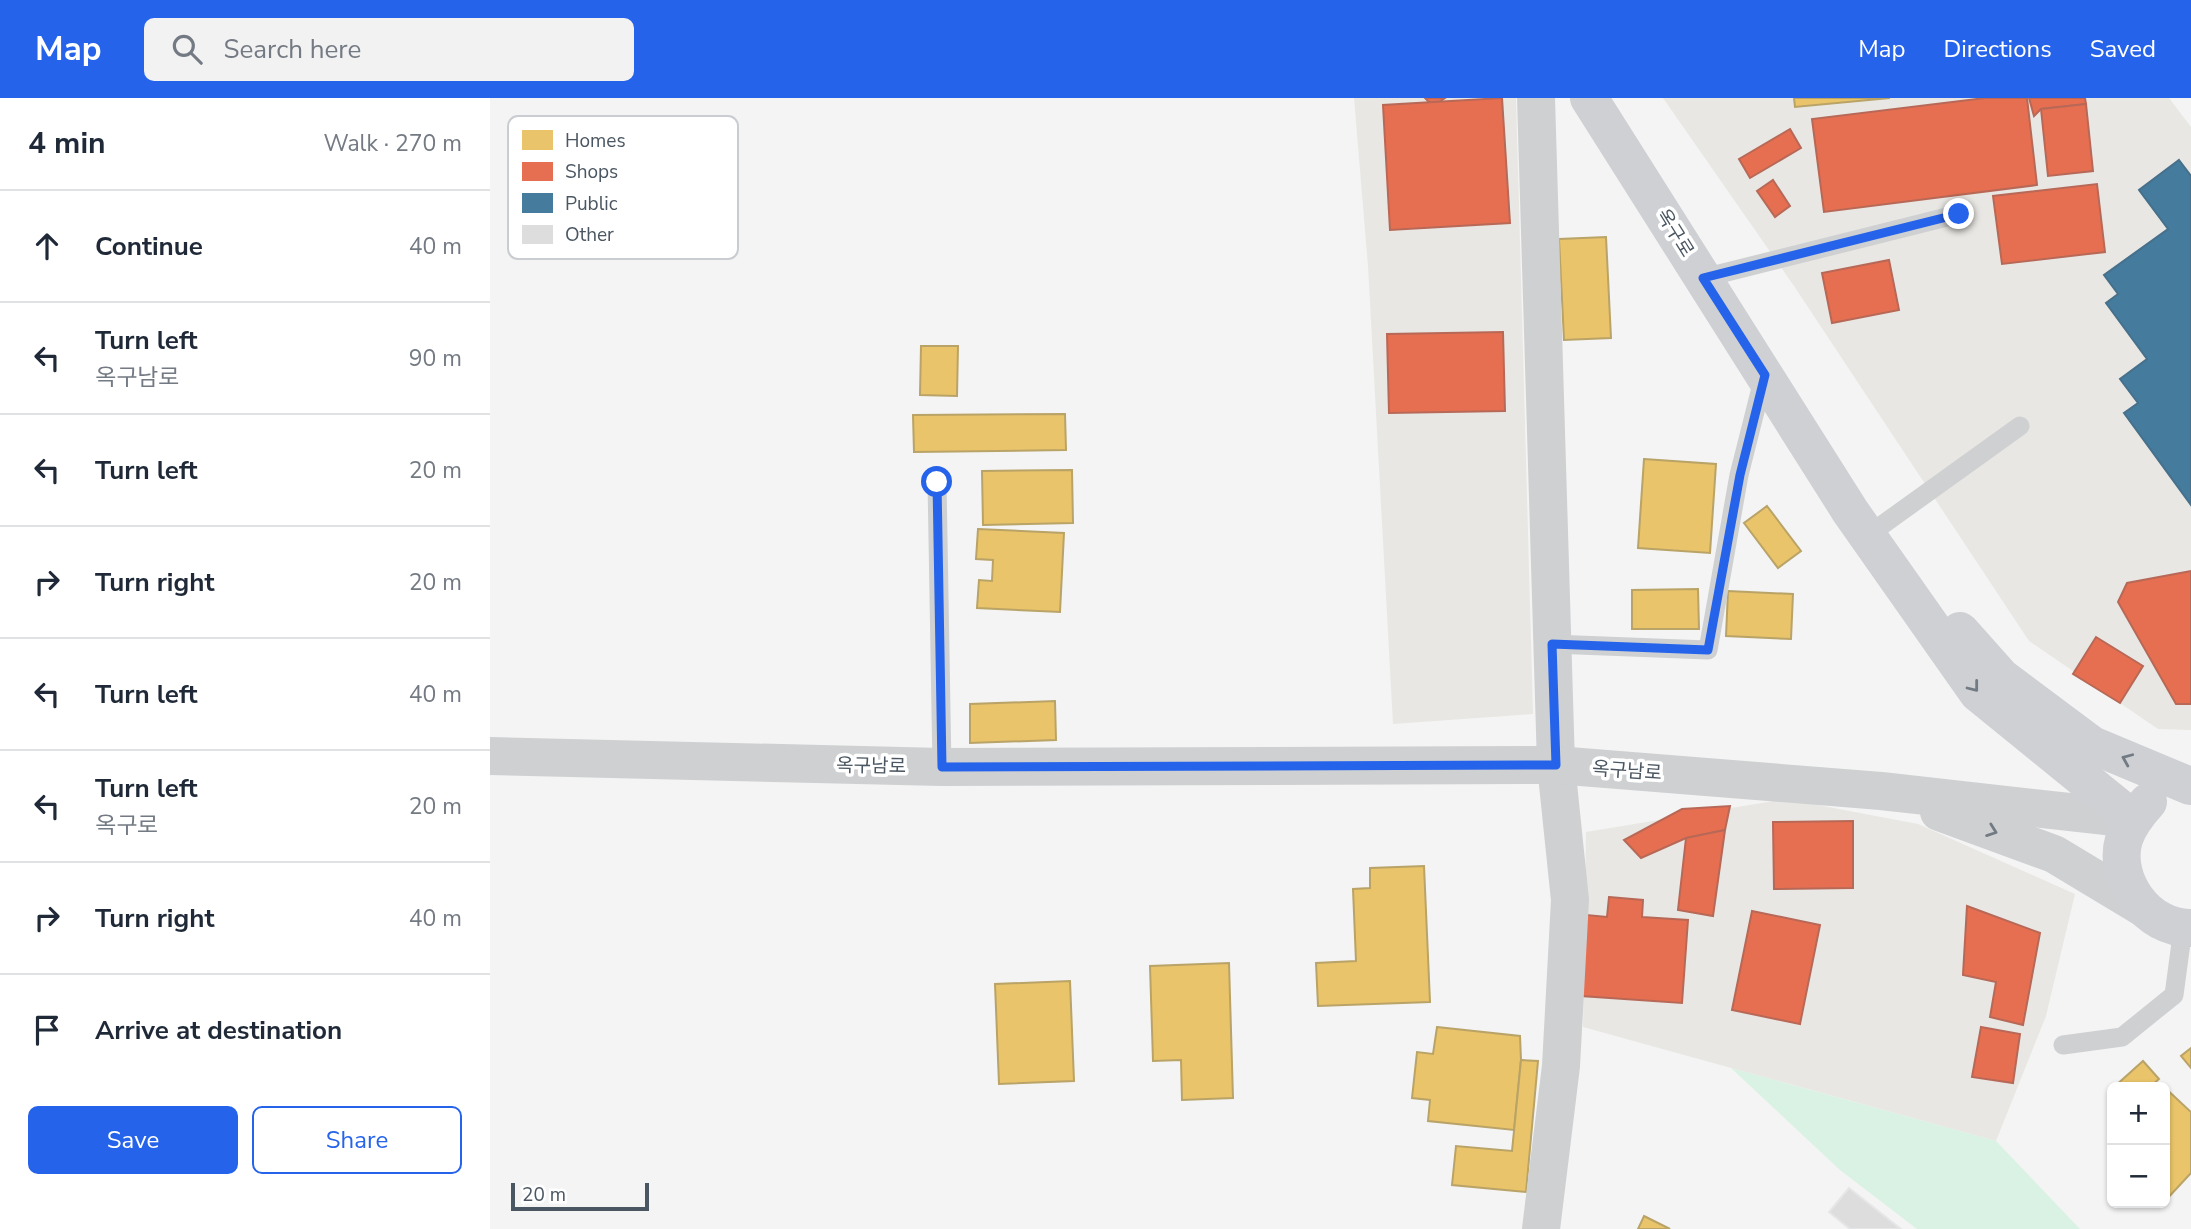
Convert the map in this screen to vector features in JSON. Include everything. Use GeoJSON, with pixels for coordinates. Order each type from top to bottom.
{"type":"FeatureCollection","features":[{"type":"Feature","properties":{"kind":"main road","name":"옥구로"},"geometry":{"type":"LineString","coordinates":[[1589,98],[1861,522]]}},
{"type":"Feature","properties":{"kind":"main road"},"geometry":{"type":"LineString","coordinates":[[1861,522],[2001,677],[2092,745],[2191,786]]}},
{"type":"Feature","properties":{"kind":"main road"},"geometry":{"type":"LineString","coordinates":[[1861,522],[1978,693],[2133,819]]}},
{"type":"Feature","properties":{"kind":"main road"},"geometry":{"type":"LineString","coordinates":[[2187,928],[2160,921],[2142,907],[2128,887],[2122,864],[2124,841],[2133,819],[2148,802],[2168,790],[2191,786]]}},
{"type":"Feature","properties":{"kind":"street"},"geometry":{"type":"LineString","coordinates":[[1536,98],[1556,765],[1570,900],[1561,1066],[1541,1229]]}},
{"type":"Feature","properties":{"kind":"street","name":"옥구남로"},"geometry":{"type":"LineString","coordinates":[[490,756],[942,767],[1556,765],[1881,791]]}},
{"type":"Feature","properties":{"kind":"street"},"geometry":{"type":"LineString","coordinates":[[1881,791],[2133,819]]}},
{"type":"Feature","properties":{"kind":"street"},"geometry":{"type":"LineString","coordinates":[[1881,791],[2054,854],[2142,907]]}},
{"type":"Feature","properties":{"kind":"lane"},"geometry":{"type":"LineString","coordinates":[[1703,278],[1959,214]]}},
{"type":"Feature","properties":{"kind":"lane"},"geometry":{"type":"LineString","coordinates":[[1552,644],[1708,650],[1740,475],[1765,375]]}},
{"type":"Feature","properties":{"kind":"lane"},"geometry":{"type":"LineString","coordinates":[[1861,522],[2020,426]]}},
{"type":"Feature","properties":{"kind":"lane"},"geometry":{"type":"LineString","coordinates":[[937,482],[942,767]]}},
{"type":"Feature","properties":{"kind":"lane"},"geometry":{"type":"LineString","coordinates":[[2063,1045],[2122,1037],[2174,995],[2187,928]]}},
{"type":"Feature","properties":{"kind":"shaded area"},"geometry":{"type":"Polygon","coordinates":[[[1354,98],[1516,98],[1533,714],[1393,724],[1368,266],[1354,98]]]}},
{"type":"Feature","properties":{"kind":"shaded area"},"geometry":{"type":"Polygon","coordinates":[[[1663,98],[2169,98],[2191,127],[2191,730],[2158,729],[2029,641],[1794,286],[1663,98]]]}},
{"type":"Feature","properties":{"kind":"shaded area"},"geometry":{"type":"Polygon","coordinates":[[[1786,799],[1918,824],[2075,894],[2046,1016],[1996,1141],[1583,1027],[1586,832],[1786,799]]]}},
{"type":"Feature","properties":{"kind":"green space"},"geometry":{"type":"Polygon","coordinates":[[[1731,1068],[1996,1141],[2080,1229],[1917,1229],[1840,1170],[1731,1068]]]}},
{"type":"Feature","properties":{"kind":"building: Homes"},"geometry":{"type":"Polygon","coordinates":[[[1794,98],[1890,98],[1795,107],[1794,98]]]}},
{"type":"Feature","properties":{"kind":"building: Homes"},"geometry":{"type":"Polygon","coordinates":[[[1606,237],[1611,338],[1564,340],[1559,239],[1606,237]]]}},
{"type":"Feature","properties":{"kind":"building: Homes"},"geometry":{"type":"Polygon","coordinates":[[[921,346],[958,346],[957,396],[920,395],[921,346]]]}},
{"type":"Feature","properties":{"kind":"building: Homes"},"geometry":{"type":"Polygon","coordinates":[[[1065,414],[1066,450],[914,452],[913,415],[1065,414]]]}},
{"type":"Feature","properties":{"kind":"building: Homes"},"geometry":{"type":"Polygon","coordinates":[[[1644,459],[1716,464],[1710,553],[1638,548],[1644,459]]]}},
{"type":"Feature","properties":{"kind":"building: Homes"},"geometry":{"type":"Polygon","coordinates":[[[1072,470],[1073,523],[983,525],[982,471],[1072,470]]]}},
{"type":"Feature","properties":{"kind":"building: Homes"},"geometry":{"type":"Polygon","coordinates":[[[1767,506],[1801,551],[1778,568],[1744,523],[1767,506]]]}},
{"type":"Feature","properties":{"kind":"building: Homes"},"geometry":{"type":"Polygon","coordinates":[[[978,529],[1064,533],[1060,612],[977,608],[979,580],[992,581],[993,560],[976,559],[978,529]]]}},
{"type":"Feature","properties":{"kind":"building: Homes"},"geometry":{"type":"Polygon","coordinates":[[[1698,589],[1699,629],[1632,629],[1632,590],[1698,589]]]}},
{"type":"Feature","properties":{"kind":"building: Homes"},"geometry":{"type":"Polygon","coordinates":[[[1728,591],[1793,594],[1791,639],[1726,636],[1728,591]]]}},
{"type":"Feature","properties":{"kind":"building: Homes"},"geometry":{"type":"Polygon","coordinates":[[[1055,701],[1056,740],[970,743],[970,704],[1055,701]]]}},
{"type":"Feature","properties":{"kind":"building: Homes"},"geometry":{"type":"Polygon","coordinates":[[[1424,866],[1430,1002],[1318,1006],[1316,963],[1356,961],[1353,889],[1370,888],[1370,868],[1424,866]]]}},
{"type":"Feature","properties":{"kind":"building: Homes"},"geometry":{"type":"Polygon","coordinates":[[[1229,963],[1233,1098],[1182,1100],[1181,1060],[1153,1061],[1150,966],[1229,963]]]}},
{"type":"Feature","properties":{"kind":"building: Homes"},"geometry":{"type":"Polygon","coordinates":[[[1070,981],[1074,1081],[999,1084],[995,984],[1070,981]]]}},
{"type":"Feature","properties":{"kind":"building: Homes"},"geometry":{"type":"Polygon","coordinates":[[[1437,1027],[1520,1036],[1521,1060],[1514,1130],[1428,1121],[1430,1100],[1412,1098],[1417,1052],[1433,1054],[1437,1027]]]}},
{"type":"Feature","properties":{"kind":"building: Homes"},"geometry":{"type":"Polygon","coordinates":[[[2191,1048],[2191,1068],[2181,1056],[2191,1048]]]}},
{"type":"Feature","properties":{"kind":"building: Homes"},"geometry":{"type":"Polygon","coordinates":[[[1521,1060],[1538,1061],[1526,1192],[1452,1185],[1456,1146],[1512,1151],[1521,1060]]]}},
{"type":"Feature","properties":{"kind":"building: Homes"},"geometry":{"type":"Polygon","coordinates":[[[2143,1061],[2159,1079],[2156,1082],[2120,1082],[2143,1061]]]}},
{"type":"Feature","properties":{"kind":"building: Homes"},"geometry":{"type":"Polygon","coordinates":[[[2170,1093],[2191,1112],[2191,1173],[2170,1196],[2170,1093]]]}},
{"type":"Feature","properties":{"kind":"building: Homes"},"geometry":{"type":"Polygon","coordinates":[[[1644,1216],[1670,1229],[1638,1229],[1644,1216]]]}},
{"type":"Feature","properties":{"kind":"building: Shops"},"geometry":{"type":"Polygon","coordinates":[[[1425,98],[1445,98],[1433,106],[1425,98]]]}},
{"type":"Feature","properties":{"kind":"building: Shops"},"geometry":{"type":"Polygon","coordinates":[[[1502,98],[1510,223],[1390,230],[1383,105],[1502,98]]]}},
{"type":"Feature","properties":{"kind":"building: Shops"},"geometry":{"type":"Polygon","coordinates":[[[1985,98],[2027,98],[2037,185],[1824,212],[1812,119],[1985,98]]]}},
{"type":"Feature","properties":{"kind":"building: Shops"},"geometry":{"type":"Polygon","coordinates":[[[2029,98],[2085,98],[2086,104],[2041,109],[2034,116],[2029,98]]]}},
{"type":"Feature","properties":{"kind":"building: Shops"},"geometry":{"type":"Polygon","coordinates":[[[2086,104],[2093,171],[2048,176],[2041,109],[2086,104]]]}},
{"type":"Feature","properties":{"kind":"building: Shops"},"geometry":{"type":"Polygon","coordinates":[[[1790,129],[1801,148],[1750,178],[1739,159],[1790,129]]]}},
{"type":"Feature","properties":{"kind":"building: Shops"},"geometry":{"type":"Polygon","coordinates":[[[1773,180],[1790,206],[1775,217],[1757,191],[1773,180]]]}},
{"type":"Feature","properties":{"kind":"building: Shops"},"geometry":{"type":"Polygon","coordinates":[[[2097,184],[2105,252],[2002,264],[1993,196],[2097,184]]]}},
{"type":"Feature","properties":{"kind":"building: Shops"},"geometry":{"type":"Polygon","coordinates":[[[1889,260],[1899,310],[1832,323],[1822,273],[1889,260]]]}},
{"type":"Feature","properties":{"kind":"building: Shops"},"geometry":{"type":"Polygon","coordinates":[[[1503,332],[1505,411],[1389,413],[1387,334],[1503,332]]]}},
{"type":"Feature","properties":{"kind":"building: Shops"},"geometry":{"type":"Polygon","coordinates":[[[2191,571],[2191,704],[2176,704],[2118,602],[2127,583],[2191,571]]]}},
{"type":"Feature","properties":{"kind":"building: Shops"},"geometry":{"type":"Polygon","coordinates":[[[2096,637],[2143,666],[2120,703],[2073,674],[2096,637]]]}},
{"type":"Feature","properties":{"kind":"building: Shops"},"geometry":{"type":"Polygon","coordinates":[[[1730,806],[1725,830],[1686,838],[1641,858],[1624,840],[1682,809],[1730,806]]]}},
{"type":"Feature","properties":{"kind":"building: Shops"},"geometry":{"type":"Polygon","coordinates":[[[1853,821],[1853,888],[1774,889],[1773,822],[1853,821]]]}},
{"type":"Feature","properties":{"kind":"building: Shops"},"geometry":{"type":"Polygon","coordinates":[[[1725,830],[1713,916],[1678,910],[1686,838],[1725,830]]]}},
{"type":"Feature","properties":{"kind":"building: Shops"},"geometry":{"type":"Polygon","coordinates":[[[1609,897],[1643,900],[1642,917],[1688,920],[1682,1003],[1581,996],[1587,915],[1607,917],[1609,897]]]}},
{"type":"Feature","properties":{"kind":"building: Shops"},"geometry":{"type":"Polygon","coordinates":[[[1967,906],[2040,933],[2023,1025],[1990,1017],[1996,982],[1963,975],[1967,906]]]}},
{"type":"Feature","properties":{"kind":"building: Shops"},"geometry":{"type":"Polygon","coordinates":[[[1752,911],[1820,925],[1800,1024],[1732,1010],[1752,911]]]}},
{"type":"Feature","properties":{"kind":"building: Shops"},"geometry":{"type":"Polygon","coordinates":[[[1981,1027],[2020,1034],[2013,1083],[1972,1077],[1981,1027]]]}},
{"type":"Feature","properties":{"kind":"building: Public"},"geometry":{"type":"Polygon","coordinates":[[[2179,160],[2191,176],[2191,505],[2124,413],[2138,403],[2120,379],[2147,359],[2106,303],[2118,294],[2104,275],[2168,229],[2139,190],[2179,160]]]}},
{"type":"Feature","properties":{"kind":"building: Other"},"geometry":{"type":"Polygon","coordinates":[[[1849,1188],[1901,1229],[1850,1229],[1829,1212],[1849,1188]]]}},
{"type":"Feature","properties":{"kind":"route"},"geometry":{"type":"LineString","coordinates":[[937,482],[942,767],[1556,765],[1552,644],[1708,650],[1740,475],[1765,375],[1703,278],[1959,214]]}}]}
